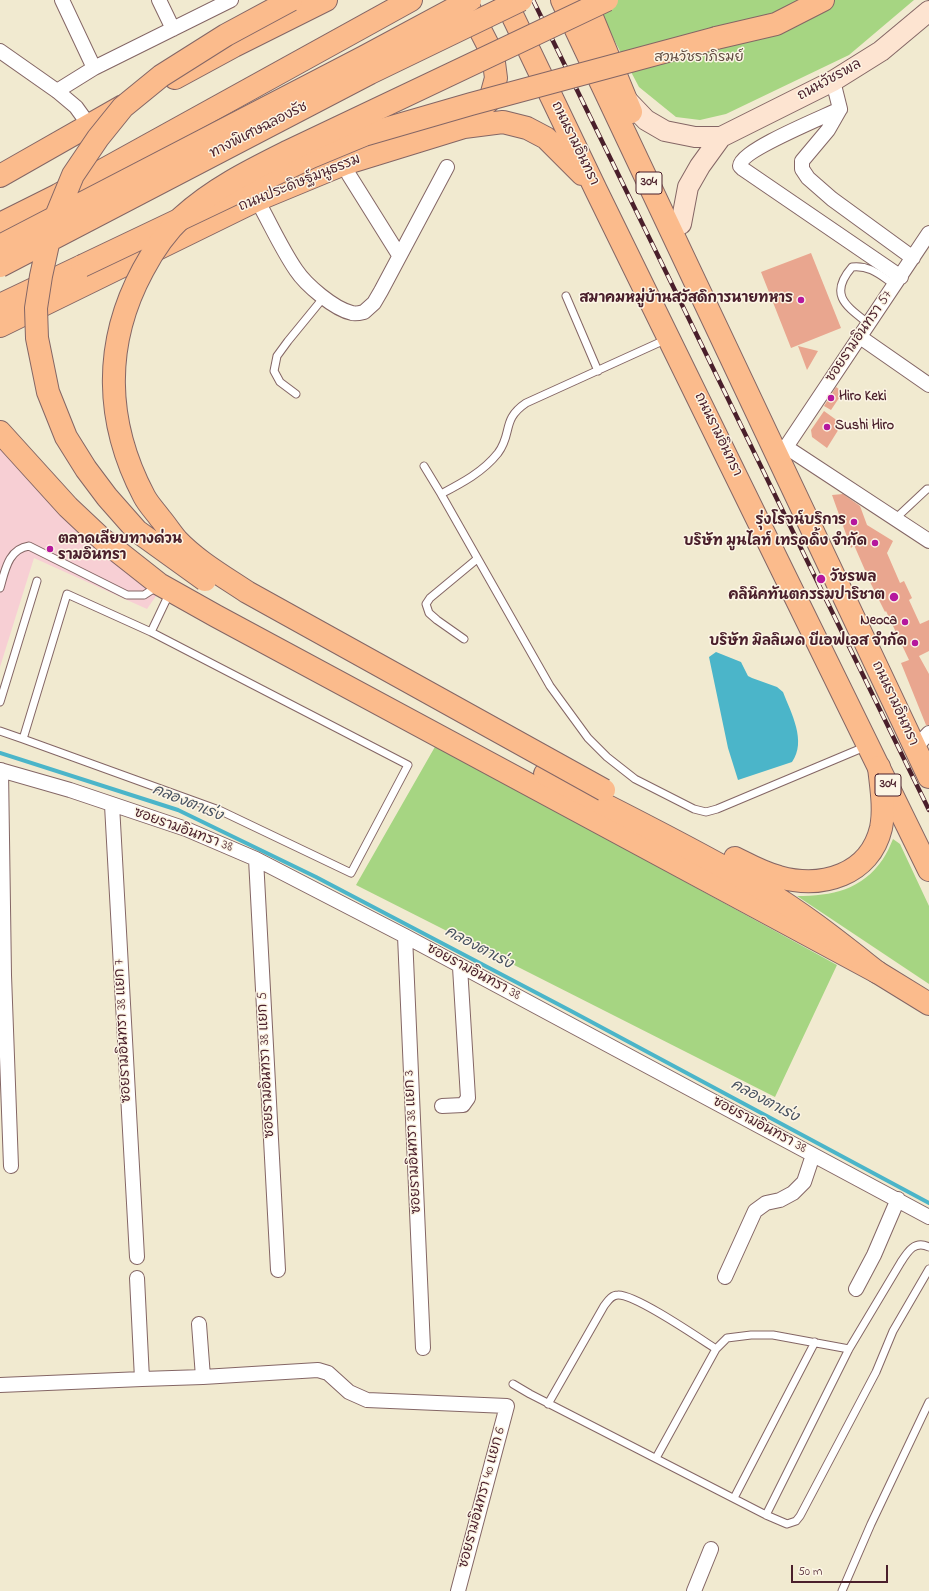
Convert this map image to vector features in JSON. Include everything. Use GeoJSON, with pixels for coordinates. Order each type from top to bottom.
{"type":"FeatureCollection","features":[{"type":"Feature","properties":{"kind":"main road"},"geometry":{"type":"LineString","coordinates":[[291,0],[226,35],[161,76],[123,107],[98,138],[73,175],[52,226],[41,276],[36,308],[37,338],[48,392],[66,437],[86,469],[107,498],[137,531],[196,574],[249,607],[544,783]]}},
{"type":"Feature","properties":{"kind":"main road"},"geometry":{"type":"LineString","coordinates":[[0,176],[234,46],[326,0]]}},
{"type":"Feature","properties":{"kind":"main road"},"geometry":{"type":"LineString","coordinates":[[0,224],[58,195],[411,0]]}},
{"type":"Feature","properties":{"kind":"main road"},"geometry":{"type":"LineString","coordinates":[[458,0],[469,8],[493,55],[496,78],[490,100],[464,127]]}},
{"type":"Feature","properties":{"kind":"main road","name":"ทางพิเศษฉลองรัช"},"geometry":{"type":"LineString","coordinates":[[0,246],[364,57],[470,0]]}},
{"type":"Feature","properties":{"kind":"main road","name":"ถนนรามอินทรา"},"geometry":{"type":"LineString","coordinates":[[505,0],[596,190],[929,870]]}},
{"type":"Feature","properties":{"kind":"main road","name":"ทางพิเศษฉลองรัช"},"geometry":{"type":"LineString","coordinates":[[0,266],[370,73],[521,0]]}},
{"type":"Feature","properties":{"kind":"main road","name":"ถนนรามอินทรา"},"geometry":{"type":"LineString","coordinates":[[562,0],[736,366],[783,454],[922,740],[929,777]]}},
{"type":"Feature","properties":{"kind":"main road"},"geometry":{"type":"LineString","coordinates":[[585,0],[624,97],[708,288],[736,366]]}},
{"type":"Feature","properties":{"kind":"main road"},"geometry":{"type":"LineString","coordinates":[[607,0],[242,174],[212,194],[181,218],[157,246],[144,268],[123,316],[116,345],[113,374],[117,415],[126,457],[145,497],[176,540],[207,565],[247,592],[604,790],[757,870],[779,878],[802,881],[821,881],[839,876],[854,869],[866,858],[876,842],[881,828],[882,812],[879,767]]}},
{"type":"Feature","properties":{"kind":"main road"},"geometry":{"type":"LineString","coordinates":[[0,305],[311,157],[364,135],[478,102],[776,24],[823,0]]}},
{"type":"Feature","properties":{"kind":"main road","name":"ถนนวัชรพล"},"geometry":{"type":"LineString","coordinates":[[624,97],[646,120],[665,131],[695,137],[721,137],[833,82],[881,51],[929,11]]}},
{"type":"Feature","properties":{"kind":"main road","name":"ถนนประดิษฐ์มนูธรรม"},"geometry":{"type":"LineString","coordinates":[[0,326],[257,200],[344,164],[464,127],[503,122],[527,128],[546,138],[596,190]]}},
{"type":"Feature","properties":{"kind":"main road","name":"ถนนวัชรพล"},"geometry":{"type":"LineString","coordinates":[[681,224],[688,187],[700,166],[721,137]]}},
{"type":"Feature","properties":{"kind":"main road"},"geometry":{"type":"LineString","coordinates":[[0,432],[68,507],[102,539],[165,587],[273,647],[544,783],[724,868],[765,891],[837,940],[877,972],[929,1004]]}},
{"type":"Feature","properties":{"kind":"street"},"geometry":{"type":"LineString","coordinates":[[62,0],[94,68]]}},
{"type":"Feature","properties":{"kind":"street"},"geometry":{"type":"LineString","coordinates":[[159,0],[172,29]]}},
{"type":"Feature","properties":{"kind":"street"},"geometry":{"type":"LineString","coordinates":[[57,91],[94,68],[231,0]]}},
{"type":"Feature","properties":{"kind":"street"},"geometry":{"type":"LineString","coordinates":[[0,51],[57,91],[76,107],[89,126]]}},
{"type":"Feature","properties":{"kind":"street"},"geometry":{"type":"LineString","coordinates":[[833,82],[840,110],[828,130],[802,160],[802,169],[808,178],[832,198],[913,258]]}},
{"type":"Feature","properties":{"kind":"street"},"geometry":{"type":"LineString","coordinates":[[840,110],[778,138],[756,150],[743,159],[740,166],[898,281]]}},
{"type":"Feature","properties":{"kind":"street"},"geometry":{"type":"LineString","coordinates":[[344,164],[349,175],[399,255]]}},
{"type":"Feature","properties":{"kind":"street"},"geometry":{"type":"LineString","coordinates":[[257,200],[296,271],[324,297],[334,304],[352,313],[364,312],[374,303],[381,291],[447,167]]}},
{"type":"Feature","properties":{"kind":"street","name":"ซอยรามอินทรา 57"},"geometry":{"type":"LineString","coordinates":[[783,454],[929,234]]}},
{"type":"Feature","properties":{"kind":"street"},"geometry":{"type":"LineString","coordinates":[[860,337],[929,385]]}},
{"type":"Feature","properties":{"kind":"street"},"geometry":{"type":"LineString","coordinates":[[783,454],[928,537]]}},
{"type":"Feature","properties":{"kind":"street"},"geometry":{"type":"LineString","coordinates":[[0,770],[10,1166]]}},
{"type":"Feature","properties":{"kind":"street","name":"ซอยรามอินทรา 38"},"geometry":{"type":"LineString","coordinates":[[0,770],[70,790],[186,829],[256,859],[405,936],[460,967],[898,1199],[929,1217]]}},
{"type":"Feature","properties":{"kind":"street","name":"ซอยรามอินทรา 38 แยก 7"},"geometry":{"type":"LineString","coordinates":[[112,805],[137,1257]]}},
{"type":"Feature","properties":{"kind":"street","name":"ซอยรามอินทรา 38 แยก 5"},"geometry":{"type":"LineString","coordinates":[[256,859],[278,1270]]}},
{"type":"Feature","properties":{"kind":"street","name":"ซอยรามอินทรา 38 แยก 3"},"geometry":{"type":"LineString","coordinates":[[405,936],[423,1348]]}},
{"type":"Feature","properties":{"kind":"street"},"geometry":{"type":"LineString","coordinates":[[442,1106],[463,1105],[468,1098],[460,967]]}},
{"type":"Feature","properties":{"kind":"street"},"geometry":{"type":"LineString","coordinates":[[725,1277],[755,1212],[766,1204],[793,1194],[804,1182],[813,1155]]}},
{"type":"Feature","properties":{"kind":"street"},"geometry":{"type":"LineString","coordinates":[[856,1289],[874,1255],[898,1199]]}},
{"type":"Feature","properties":{"kind":"street"},"geometry":{"type":"LineString","coordinates":[[137,1278],[142,1379]]}},
{"type":"Feature","properties":{"kind":"street"},"geometry":{"type":"LineString","coordinates":[[0,1385],[203,1378],[199,1324]]}},
{"type":"Feature","properties":{"kind":"street","name":"ซอยรามอินทรา 40 แยก 6"},"geometry":{"type":"LineString","coordinates":[[203,1378],[318,1370],[328,1373],[349,1392],[366,1400],[507,1406],[458,1591]]}},
{"type":"Feature","properties":{"kind":"street"},"geometry":{"type":"LineString","coordinates":[[694,1591],[712,1549]]}},
{"type":"Feature","properties":{"kind":"lane"},"geometry":{"type":"LineString","coordinates":[[869,324],[843,301],[840,289],[846,274],[852,266],[863,266],[898,281]]}},
{"type":"Feature","properties":{"kind":"lane"},"geometry":{"type":"LineString","coordinates":[[566,296],[598,371]]}},
{"type":"Feature","properties":{"kind":"lane"},"geometry":{"type":"LineString","coordinates":[[296,394],[280,382],[274,371],[277,356],[324,297]]}},
{"type":"Feature","properties":{"kind":"lane"},"geometry":{"type":"LineString","coordinates":[[441,494],[468,480],[499,452],[506,437],[510,419],[517,409],[526,403],[669,338]]}},
{"type":"Feature","properties":{"kind":"lane"},"geometry":{"type":"LineString","coordinates":[[424,466],[550,686],[588,738],[607,757],[635,779],[694,809],[706,812],[717,809],[869,745]]}},
{"type":"Feature","properties":{"kind":"lane"},"geometry":{"type":"LineString","coordinates":[[895,519],[929,489]]}},
{"type":"Feature","properties":{"kind":"lane"},"geometry":{"type":"LineString","coordinates":[[0,588],[6,566],[10,558],[22,547],[29,546],[127,595],[144,595],[165,587]]}},
{"type":"Feature","properties":{"kind":"lane"},"geometry":{"type":"LineString","coordinates":[[464,639],[429,613],[426,604],[430,598],[477,559]]}},
{"type":"Feature","properties":{"kind":"lane"},"geometry":{"type":"LineString","coordinates":[[0,702],[37,581]]}},
{"type":"Feature","properties":{"kind":"lane"},"geometry":{"type":"LineString","coordinates":[[151,632],[165,587]]}},
{"type":"Feature","properties":{"kind":"lane"},"geometry":{"type":"LineString","coordinates":[[0,731],[219,810],[351,873],[408,765],[151,632],[67,594],[23,739]]}},
{"type":"Feature","properties":{"kind":"lane"},"geometry":{"type":"LineString","coordinates":[[766,1515],[849,1350],[908,1252],[914,1246],[920,1244],[929,1247]]}},
{"type":"Feature","properties":{"kind":"lane"},"geometry":{"type":"LineString","coordinates":[[513,1384],[548,1404],[766,1515],[787,1524],[796,1521],[800,1516],[876,1372],[893,1331],[929,1269]]}},
{"type":"Feature","properties":{"kind":"lane"},"geometry":{"type":"LineString","coordinates":[[548,1404],[604,1306],[612,1296],[626,1296],[643,1304],[716,1349]]}},
{"type":"Feature","properties":{"kind":"lane"},"geometry":{"type":"LineString","coordinates":[[656,1458],[716,1349],[727,1338],[751,1334],[773,1335],[815,1342],[849,1350]]}},
{"type":"Feature","properties":{"kind":"lane"},"geometry":{"type":"LineString","coordinates":[[734,1498],[815,1342]]}},
{"type":"Feature","properties":{"kind":"lane"},"geometry":{"type":"LineString","coordinates":[[842,1591],[871,1524],[929,1402]]}},
{"type":"Feature","properties":{"kind":"shaded area","name":"ตลาดเลียบทางด่วน รามอินทรา"},"geometry":{"type":"Polygon","coordinates":[[[0,447],[123,569],[156,596],[147,609],[34,558],[0,667],[0,447]]]}},
{"type":"Feature","properties":{"kind":"green space","name":"สวนวัชราภิรมย์"},"geometry":{"type":"Polygon","coordinates":[[[593,0],[914,0],[849,55],[726,114],[700,120],[676,117],[639,87],[593,0]]]}},
{"type":"Feature","properties":{"kind":"green space"},"geometry":{"type":"Polygon","coordinates":[[[436,745],[837,965],[775,1097],[356,885],[436,745]]]}},
{"type":"Feature","properties":{"kind":"green space"},"geometry":{"type":"Polygon","coordinates":[[[893,839],[900,844],[929,906],[929,984],[797,896],[822,895],[845,889],[856,884],[866,878],[875,869],[884,857],[893,839]]]}},
{"type":"Feature","properties":{"kind":"water"},"geometry":{"type":"Polygon","coordinates":[[[716,652],[741,662],[748,676],[777,687],[783,692],[798,736],[796,754],[792,762],[738,780],[728,748],[709,657],[716,652]]]}},
{"type":"Feature","properties":{"kind":"building","name":"สมาคมหมู่บ้านสวัสดิการนายทหาร"},"geometry":{"type":"Polygon","coordinates":[[[811,253],[841,328],[791,348],[761,272],[811,253]]]}},
{"type":"Feature","properties":{"kind":"building","name":"สมาคมหมู่บ้านสวัสดิการนายทหาร"},"geometry":{"type":"Polygon","coordinates":[[[798,346],[818,351],[807,370],[798,346]]]}},
{"type":"Feature","properties":{"kind":"building","name":"Hiro Keki"},"geometry":{"type":"Polygon","coordinates":[[[836,387],[843,392],[831,410],[824,406],[836,387]]]}},
{"type":"Feature","properties":{"kind":"building","name":"Sushi Hiro"},"geometry":{"type":"Polygon","coordinates":[[[824,411],[842,424],[827,448],[812,437],[811,430],[824,411]]]}},
{"type":"Feature","properties":{"kind":"building"},"geometry":{"type":"Polygon","coordinates":[[[843,494],[860,506],[867,525],[893,541],[887,553],[900,583],[904,581],[912,598],[909,600],[920,624],[929,620],[929,651],[919,656],[929,674],[929,725],[926,725],[901,663],[909,660],[886,611],[885,612],[871,584],[854,545],[851,548],[832,495],[843,494]]]}},
{"type":"Feature","properties":{"kind":"waterway","name":"คลองตาเร่ง"},"geometry":{"type":"LineString","coordinates":[[0,753],[178,810],[316,877],[571,1011],[929,1203]]}},
{"type":"Feature","properties":{"kind":"railway"},"geometry":{"type":"LineString","coordinates":[[533,0],[929,810]]}},
{"type":"Feature","properties":{"kind":"place","name":"สมาคมหมู่บ้านสวัสดิการนายทหาร"},"geometry":{"type":"Point","coordinates":[801,300]}},
{"type":"Feature","properties":{"kind":"place","name":"Hiro Keki"},"geometry":{"type":"Point","coordinates":[831,398]}},
{"type":"Feature","properties":{"kind":"place","name":"Sushi Hiro"},"geometry":{"type":"Point","coordinates":[827,427]}},
{"type":"Feature","properties":{"kind":"place","name":"รุ่งโรจน์บริการ"},"geometry":{"type":"Point","coordinates":[854,522]}},
{"type":"Feature","properties":{"kind":"place","name":"บริษัท มูนไลท์ เทรดดิ้ง จำกัด"},"geometry":{"type":"Point","coordinates":[875,543]}},
{"type":"Feature","properties":{"kind":"place","name":"ตลาดเลียบทางด่วน รามอินทรา"},"geometry":{"type":"Point","coordinates":[50,549]}},
{"type":"Feature","properties":{"kind":"place","name":"วัชรพล"},"geometry":{"type":"Point","coordinates":[821,579]}},
{"type":"Feature","properties":{"kind":"place","name":"คลินิคทันตกรรมปาริชาต"},"geometry":{"type":"Point","coordinates":[894,597]}},
{"type":"Feature","properties":{"kind":"place","name":"Neoca"},"geometry":{"type":"Point","coordinates":[905,622]}},
{"type":"Feature","properties":{"kind":"place","name":"บริษัท มิลลิเมด บีเอฟเอส จำกัด"},"geometry":{"type":"Point","coordinates":[915,643]}}]}
